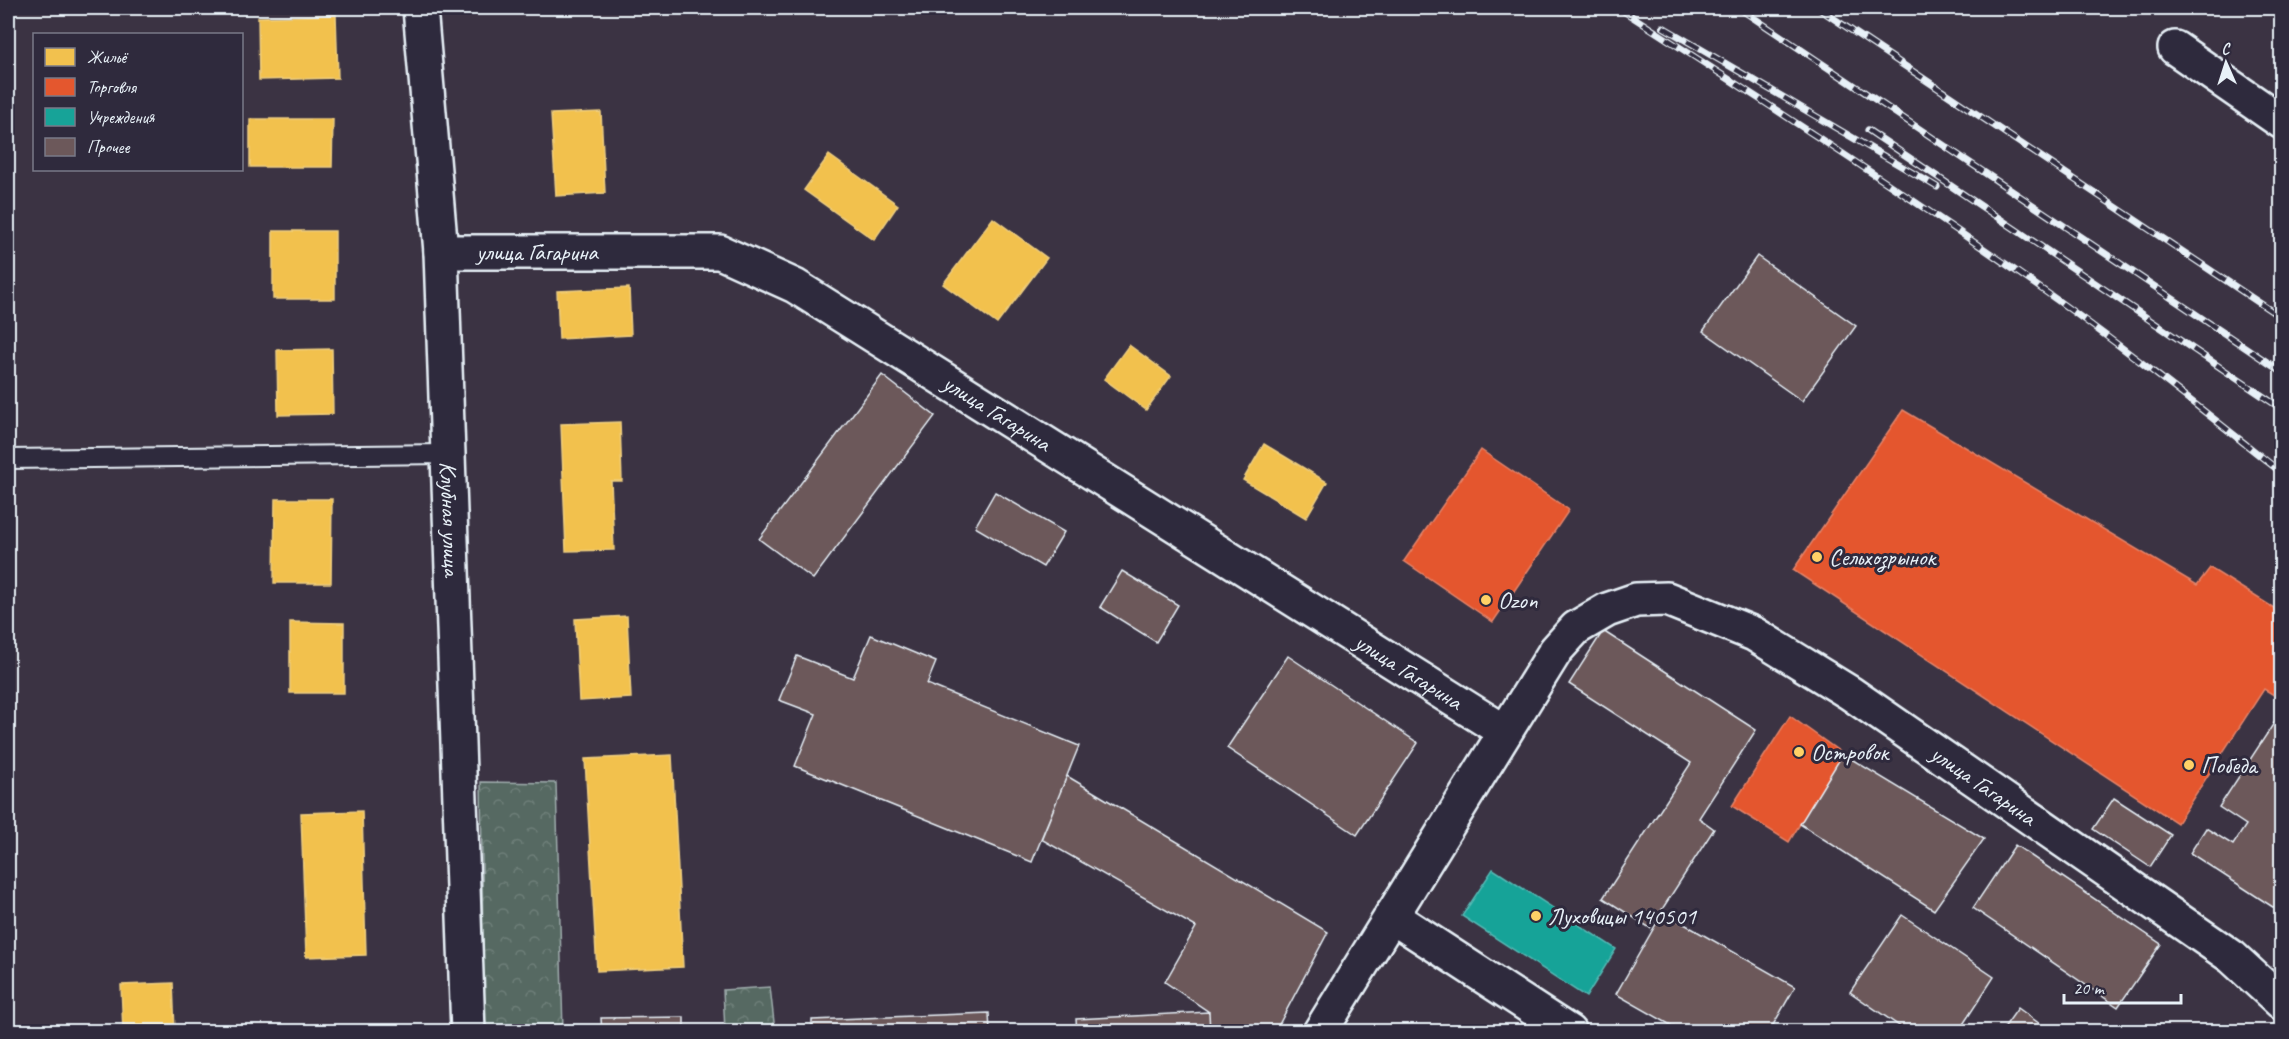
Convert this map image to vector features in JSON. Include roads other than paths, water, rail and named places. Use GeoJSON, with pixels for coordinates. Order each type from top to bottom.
{"type":"FeatureCollection","features":[{"type":"Feature","properties":{"kind":"street","name":"Клубная улица"},"geometry":{"type":"LineString","coordinates":[[420,8],[441,252],[468,1032]]}},
{"type":"Feature","properties":{"kind":"street"},"geometry":{"type":"LineString","coordinates":[[2175,48],[2282,122]]}},
{"type":"Feature","properties":{"kind":"street","name":"улица Гагарина"},"geometry":{"type":"LineString","coordinates":[[441,252],[720,252],[742,261],[795,286],[1505,732],[1556,650],[1576,628],[1607,610],[1636,600],[1667,599],[1754,634],[1850,693],[2232,957],[2282,1003]]}},
{"type":"Feature","properties":{"kind":"street"},"geometry":{"type":"LineString","coordinates":[[1320,1032],[1505,732]]}},
{"type":"Feature","properties":{"kind":"street"},"geometry":{"type":"LineString","coordinates":[[1391,916],[1569,1032]]}},
{"type":"Feature","properties":{"kind":"lane"},"geometry":{"type":"LineString","coordinates":[[8,459],[447,454]]}},
{"type":"Feature","properties":{"kind":"railway"},"geometry":{"type":"LineString","coordinates":[[1619,8],[1879,178],[2033,283],[2128,352],[2282,473]]}},
{"type":"Feature","properties":{"kind":"railway"},"geometry":{"type":"LineString","coordinates":[[1739,8],[2282,372]]}},
{"type":"Feature","properties":{"kind":"railway"},"geometry":{"type":"LineString","coordinates":[[1818,8],[2282,318]]}},
{"type":"Feature","properties":{"kind":"railway"},"geometry":{"type":"LineString","coordinates":[[1663,27],[1937,187]]}},
{"type":"Feature","properties":{"kind":"railway"},"geometry":{"type":"LineString","coordinates":[[1868,130],[2282,409]]}},
{"type":"Feature","properties":{"kind":"place","name":"Сельхозрынок"},"geometry":{"type":"Point","coordinates":[1817,557]}},
{"type":"Feature","properties":{"kind":"place","name":"Ozon"},"geometry":{"type":"Point","coordinates":[1486,600]}},
{"type":"Feature","properties":{"kind":"place","name":"Островок"},"geometry":{"type":"Point","coordinates":[1799,752]}},
{"type":"Feature","properties":{"kind":"place","name":"Победа"},"geometry":{"type":"Point","coordinates":[2189,765]}},
{"type":"Feature","properties":{"kind":"place","name":"Луховицы 140501"},"geometry":{"type":"Point","coordinates":[1536,916]}}]}
